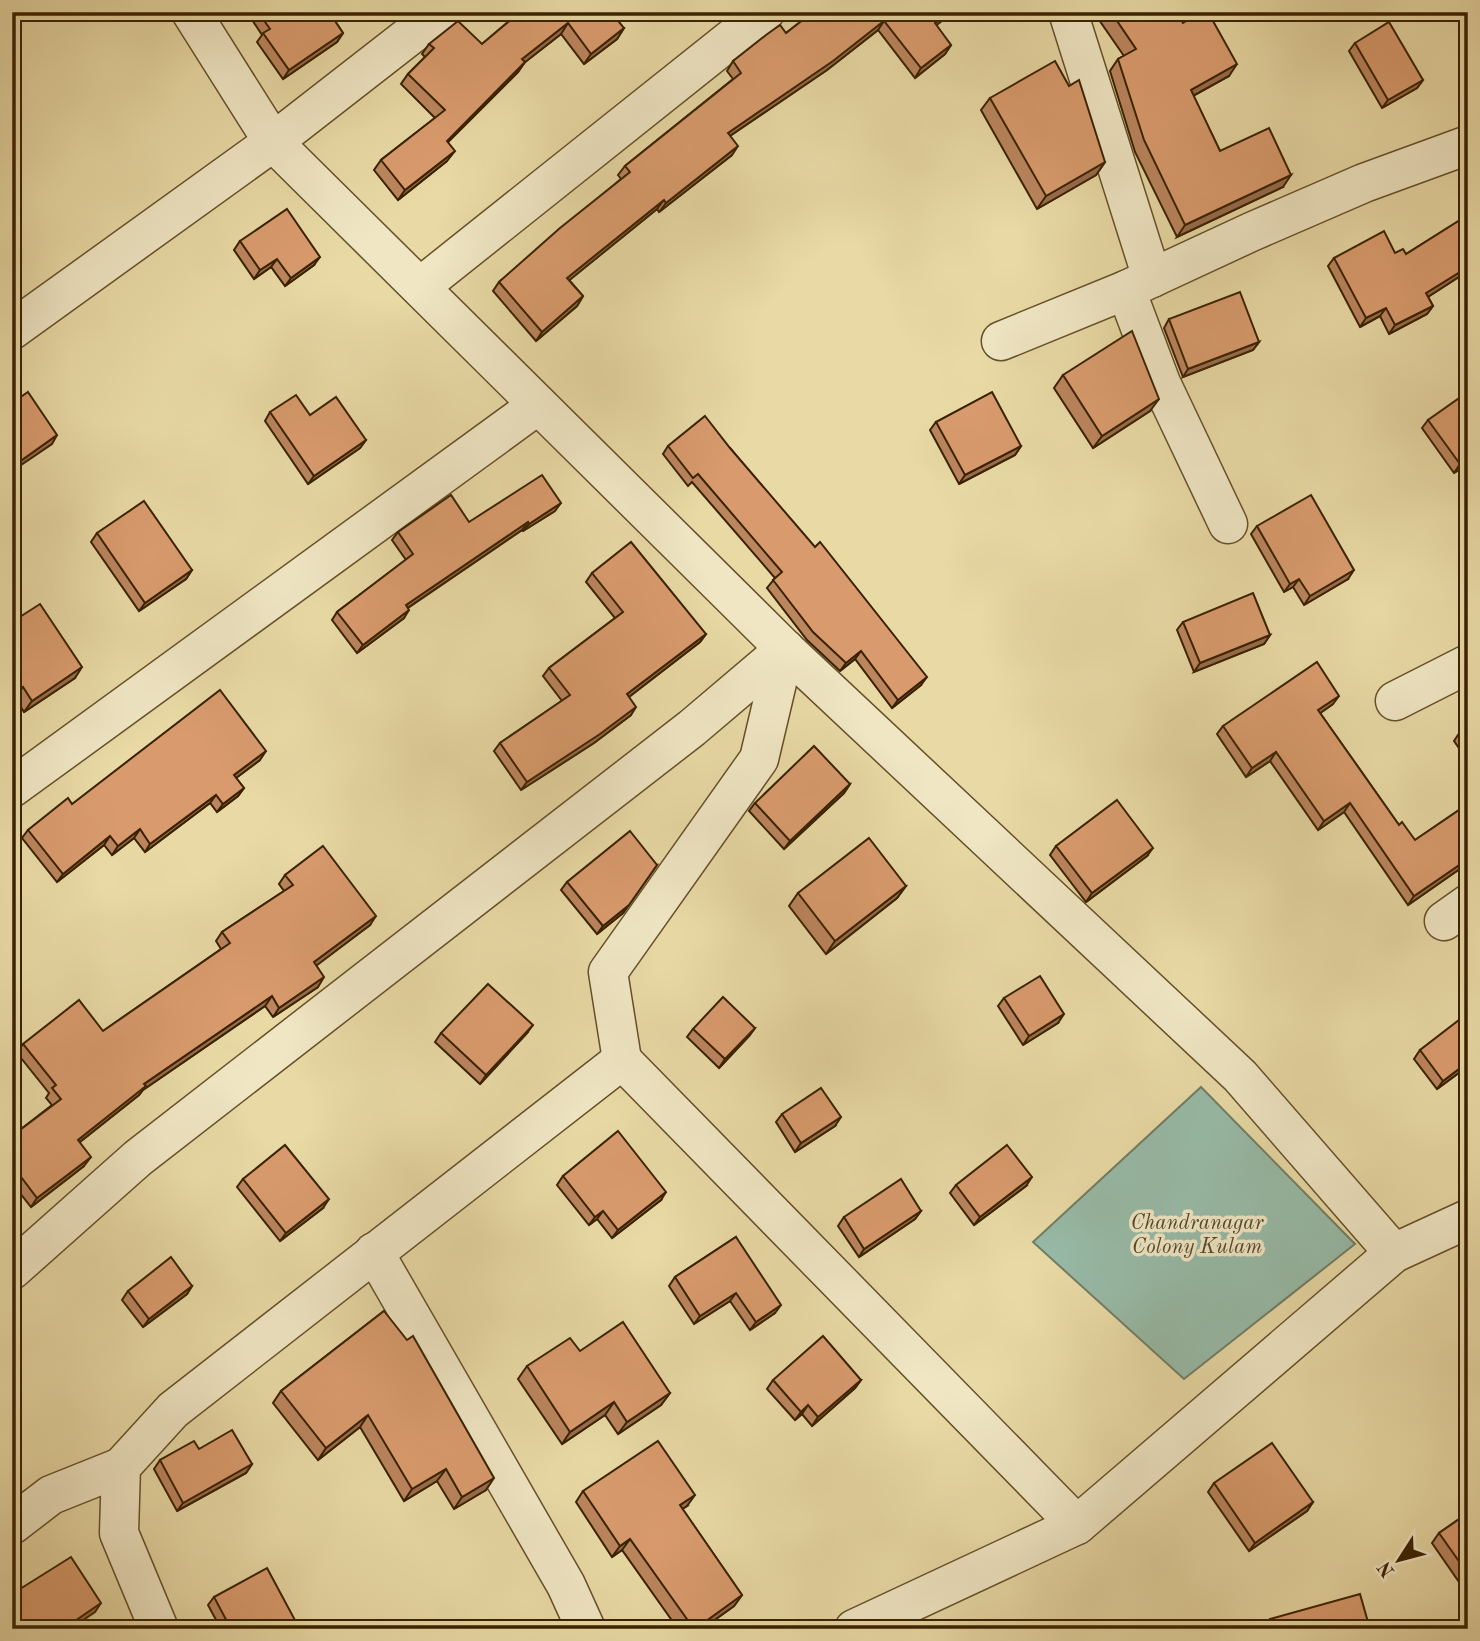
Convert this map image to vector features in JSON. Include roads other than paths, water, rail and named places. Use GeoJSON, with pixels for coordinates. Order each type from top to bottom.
{"type":"FeatureCollection","features":[{"type":"Feature","properties":{"kind":"street"},"geometry":{"type":"LineString","coordinates":[[191,12],[273,142],[785,649],[1240,1076],[1394,1253]]}},
{"type":"Feature","properties":{"kind":"street"},"geometry":{"type":"LineString","coordinates":[[12,330],[273,142],[440,12]]}},
{"type":"Feature","properties":{"kind":"street"},"geometry":{"type":"LineString","coordinates":[[420,287],[765,12]]}},
{"type":"Feature","properties":{"kind":"street"},"geometry":{"type":"LineString","coordinates":[[1068,12],[1139,284],[1161,383],[1228,524]]}},
{"type":"Feature","properties":{"kind":"street"},"geometry":{"type":"LineString","coordinates":[[1001,341],[1139,284],[1364,183],[1468,145]]}},
{"type":"Feature","properties":{"kind":"street"},"geometry":{"type":"LineString","coordinates":[[12,788],[538,404]]}},
{"type":"Feature","properties":{"kind":"street"},"geometry":{"type":"LineString","coordinates":[[785,649],[759,759],[608,972],[622,1060],[1077,1525]]}},
{"type":"Feature","properties":{"kind":"street"},"geometry":{"type":"LineString","coordinates":[[12,1270],[138,1158],[681,737],[785,649]]}},
{"type":"Feature","properties":{"kind":"street"},"geometry":{"type":"LineString","coordinates":[[1395,701],[1468,664]]}},
{"type":"Feature","properties":{"kind":"street"},"geometry":{"type":"LineString","coordinates":[[12,1525],[51,1495],[121,1467],[173,1410],[622,1060]]}},
{"type":"Feature","properties":{"kind":"street"},"geometry":{"type":"LineString","coordinates":[[854,1629],[1077,1525],[1394,1253],[1468,1219]]}},
{"type":"Feature","properties":{"kind":"street"},"geometry":{"type":"LineString","coordinates":[[374,1252],[566,1585],[586,1629]]}},
{"type":"Feature","properties":{"kind":"street"},"geometry":{"type":"LineString","coordinates":[[121,1467],[119,1533],[159,1629]]}},
{"type":"Feature","properties":{"kind":"water","name":"Chandranagar Colony Kulam"},"geometry":{"type":"Polygon","coordinates":[[[1201,1087],[1355,1244],[1184,1379],[1033,1242],[1201,1087]]]}}]}
